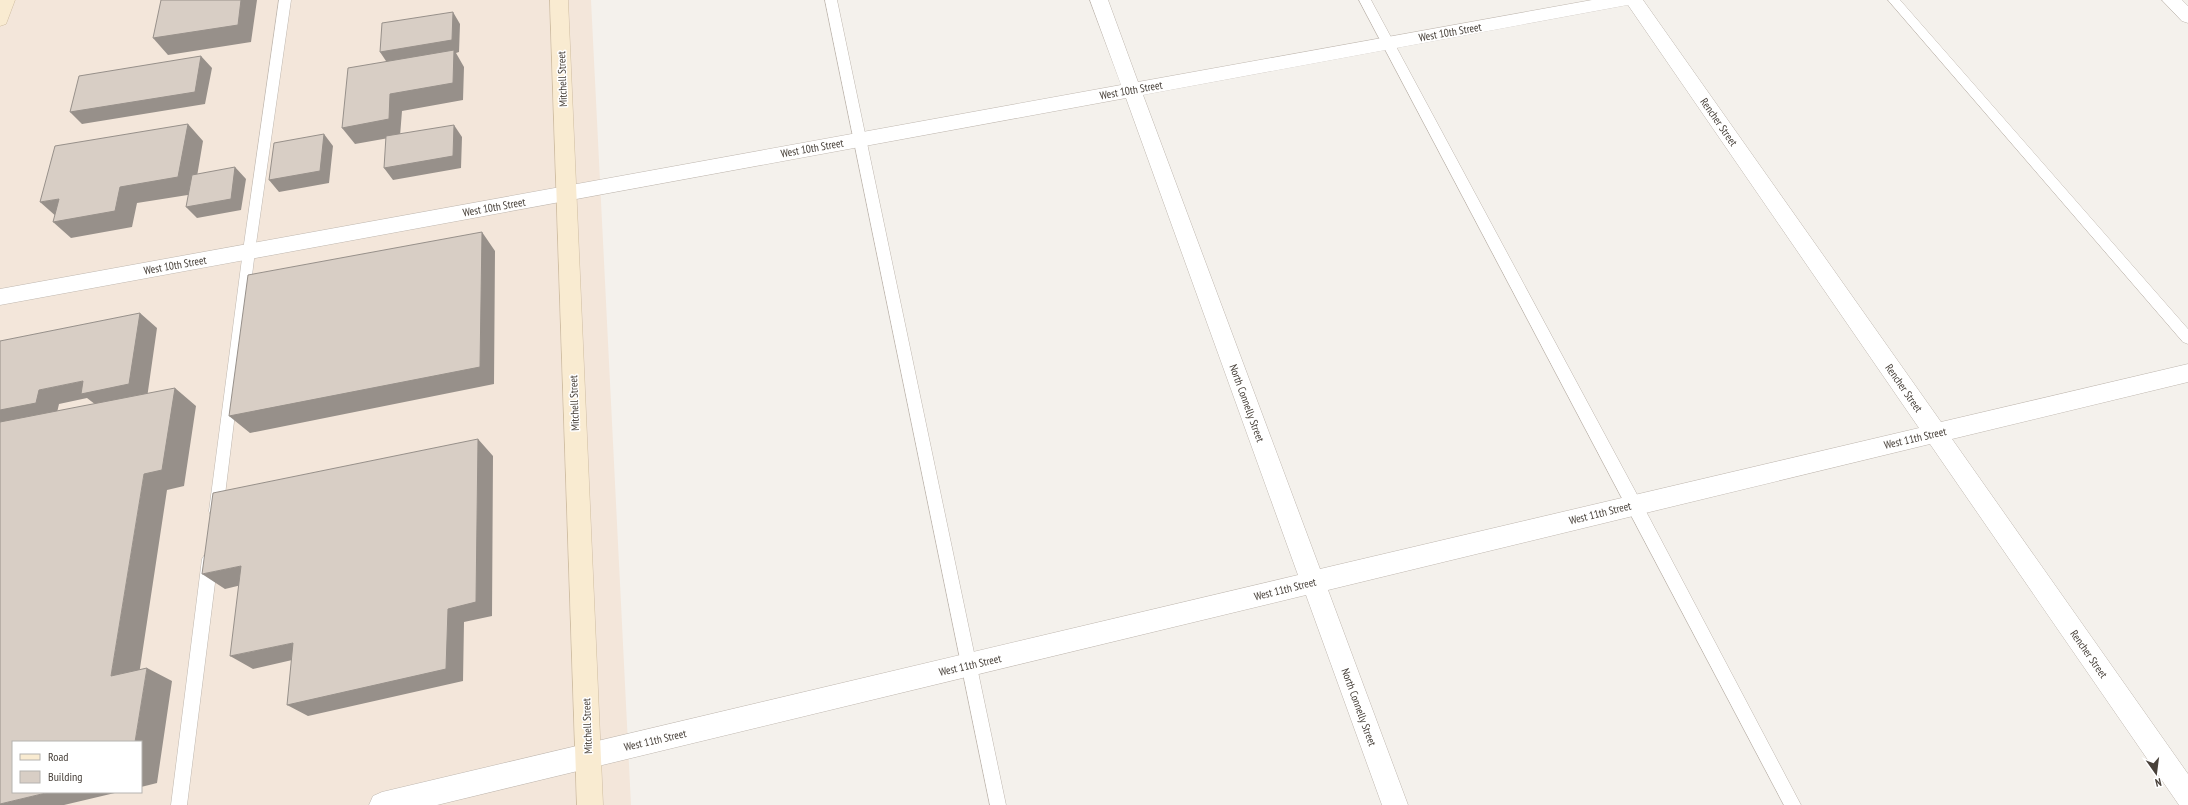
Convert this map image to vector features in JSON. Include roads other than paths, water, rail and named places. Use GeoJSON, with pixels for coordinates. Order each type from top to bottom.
{"type":"FeatureCollection","features":[{"type":"Feature","properties":{"kind":"street"},"geometry":{"type":"LineString","coordinates":[[0,20],[6,0]]}},
{"type":"Feature","properties":{"kind":"street","name":"Mitchell Street"},"geometry":{"type":"LineString","coordinates":[[559,0],[590,805]]}},
{"type":"Feature","properties":{"kind":"street","name":"North Connelly Street"},"geometry":{"type":"LineString","coordinates":[[1099,0],[1395,805]]}},
{"type":"Feature","properties":{"kind":"street","name":"West 10th Street"},"geometry":{"type":"LineString","coordinates":[[0,297],[1625,0]]}},
{"type":"Feature","properties":{"kind":"street","name":"Rencher Street"},"geometry":{"type":"LineString","coordinates":[[1634,0],[2188,796]]}},
{"type":"Feature","properties":{"kind":"street"},"geometry":{"type":"LineString","coordinates":[[2171,0],[2188,17]]}},
{"type":"Feature","properties":{"kind":"street","name":"West 11th Street"},"geometry":{"type":"LineString","coordinates":[[382,805],[2188,373]]}},
{"type":"Feature","properties":{"kind":"lane"},"geometry":{"type":"LineString","coordinates":[[214,528],[249,251],[285,0]]}},
{"type":"Feature","properties":{"kind":"lane"},"geometry":{"type":"LineString","coordinates":[[830,0],[998,805]]}},
{"type":"Feature","properties":{"kind":"lane"},"geometry":{"type":"LineString","coordinates":[[1365,0],[1635,505],[1793,805]]}},
{"type":"Feature","properties":{"kind":"lane"},"geometry":{"type":"LineString","coordinates":[[1894,0],[2188,338]]}},
{"type":"Feature","properties":{"kind":"lane"},"geometry":{"type":"LineString","coordinates":[[179,805],[212,544]]}}]}
